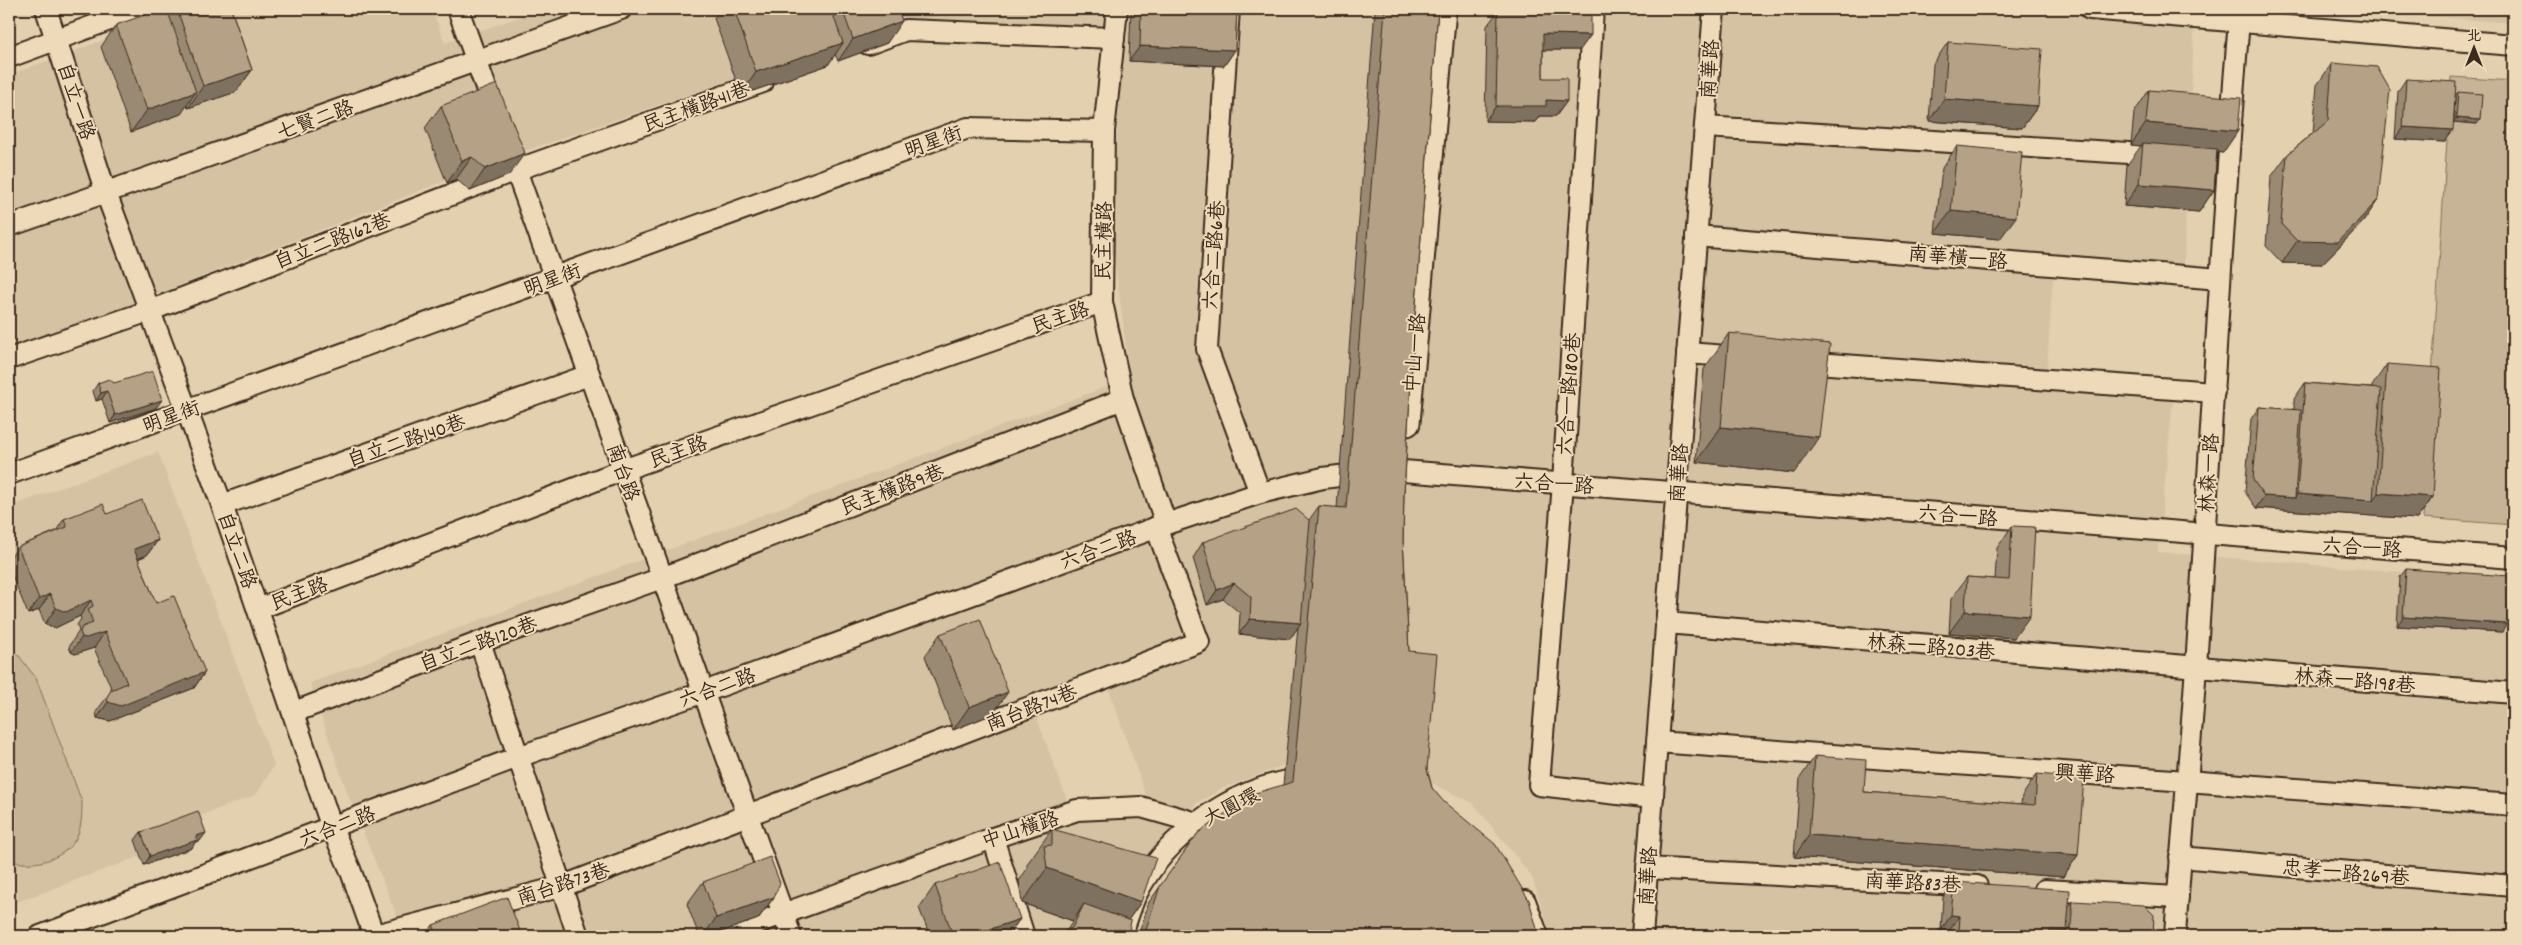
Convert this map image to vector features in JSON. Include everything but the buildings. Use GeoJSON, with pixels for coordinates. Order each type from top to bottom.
{"type":"FeatureCollection","features":[{"type":"Feature","properties":{"kind":"main road","name":"中山一路"},"geometry":{"type":"LineString","coordinates":[[1403,481],[1443,9]]}},
{"type":"Feature","properties":{"kind":"main road"},"geometry":{"type":"LineString","coordinates":[[1360,501],[1363,447]]}},
{"type":"Feature","properties":{"kind":"street","name":"自立一路"},"geometry":{"type":"LineString","coordinates":[[46,9],[106,193]]}},
{"type":"Feature","properties":{"kind":"street"},"geometry":{"type":"LineString","coordinates":[[9,56],[139,9]]}},
{"type":"Feature","properties":{"kind":"street","name":"南台路"},"geometry":{"type":"LineString","coordinates":[[458,9],[791,936]]}},
{"type":"Feature","properties":{"kind":"street","name":"七賢二路"},"geometry":{"type":"LineString","coordinates":[[9,226],[621,9]]}},
{"type":"Feature","properties":{"kind":"street","name":"民主橫路"},"geometry":{"type":"LineString","coordinates":[[1117,9],[1104,131],[1102,302],[1122,399],[1161,525]]}},
{"type":"Feature","properties":{"kind":"street","name":"六合二路6巷"},"geometry":{"type":"LineString","coordinates":[[1229,9],[1206,349],[1260,493]]}},
{"type":"Feature","properties":{"kind":"street","name":"六合一路180巷"},"geometry":{"type":"LineString","coordinates":[[1592,9],[1563,483],[1540,785],[1653,798]]}},
{"type":"Feature","properties":{"kind":"street","name":"南華路"},"geometry":{"type":"LineString","coordinates":[[1642,936],[1714,9]]}},
{"type":"Feature","properties":{"kind":"street"},"geometry":{"type":"LineString","coordinates":[[2090,9],[2240,16],[2513,45]]}},
{"type":"Feature","properties":{"kind":"street","name":"林森一路"},"geometry":{"type":"LineString","coordinates":[[2175,936],[2196,668],[2214,392],[2220,279],[2217,158],[2240,16]]}},
{"type":"Feature","properties":{"kind":"street"},"geometry":{"type":"LineString","coordinates":[[851,50],[906,30],[1114,38]]}},
{"type":"Feature","properties":{"kind":"street","name":"民主橫路41巷"},"geometry":{"type":"LineString","coordinates":[[516,170],[776,77]]}},
{"type":"Feature","properties":{"kind":"street"},"geometry":{"type":"LineString","coordinates":[[1705,127],[2178,156]]}},
{"type":"Feature","properties":{"kind":"street","name":"明星街"},"geometry":{"type":"LineString","coordinates":[[9,474],[968,128],[1104,131]]}},
{"type":"Feature","properties":{"kind":"street","name":"自立二路162巷"},"geometry":{"type":"LineString","coordinates":[[9,360],[149,311],[516,170]]}},
{"type":"Feature","properties":{"kind":"street","name":"自立二路"},"geometry":{"type":"LineString","coordinates":[[106,193],[222,505],[332,828],[350,868],[373,936]]}},
{"type":"Feature","properties":{"kind":"street","name":"南華橫一路"},"geometry":{"type":"LineString","coordinates":[[1696,236],[2220,279]]}},
{"type":"Feature","properties":{"kind":"street","name":"民主路"},"geometry":{"type":"LineString","coordinates":[[258,609],[624,470],[1102,302]]}},
{"type":"Feature","properties":{"kind":"street"},"geometry":{"type":"LineString","coordinates":[[1687,353],[1757,358]]}},
{"type":"Feature","properties":{"kind":"street"},"geometry":{"type":"LineString","coordinates":[[1787,360],[2214,392]]}},
{"type":"Feature","properties":{"kind":"street","name":"自立二路140巷"},"geometry":{"type":"LineString","coordinates":[[222,505],[589,375]]}},
{"type":"Feature","properties":{"kind":"street","name":"民主橫路9巷"},"geometry":{"type":"LineString","coordinates":[[662,578],[1122,399]]}},
{"type":"Feature","properties":{"kind":"street","name":"六合二路"},"geometry":{"type":"LineString","coordinates":[[40,936],[518,757],[704,692],[1161,525],[1260,493],[1323,478],[1363,473],[1403,481]]}},
{"type":"Feature","properties":{"kind":"street","name":"六合一路"},"geometry":{"type":"LineString","coordinates":[[1403,481],[1563,483],[2513,558]]}},
{"type":"Feature","properties":{"kind":"street","name":"南台路74巷"},"geometry":{"type":"LineString","coordinates":[[748,815],[1199,642],[1161,525]]}},
{"type":"Feature","properties":{"kind":"street","name":"自立二路120巷"},"geometry":{"type":"LineString","coordinates":[[294,712],[480,642],[662,578]]}},
{"type":"Feature","properties":{"kind":"street","name":"林森一路203巷"},"geometry":{"type":"LineString","coordinates":[[1666,623],[2196,668]]}},
{"type":"Feature","properties":{"kind":"street"},"geometry":{"type":"LineString","coordinates":[[480,642],[563,886],[578,936]]}},
{"type":"Feature","properties":{"kind":"street","name":"林森一路198巷"},"geometry":{"type":"LineString","coordinates":[[2196,668],[2513,693]]}},
{"type":"Feature","properties":{"kind":"street","name":"興華路"},"geometry":{"type":"LineString","coordinates":[[1657,742],[2513,805]]}},
{"type":"Feature","properties":{"kind":"street","name":"大圓環"},"geometry":{"type":"LineString","coordinates":[[1121,936],[1136,896],[1164,854],[1197,822],[1248,793],[1299,779],[1325,777]]}},
{"type":"Feature","properties":{"kind":"street","name":"中山橫路"},"geometry":{"type":"LineString","coordinates":[[722,936],[993,838],[1077,810],[1141,807],[1254,835]]}},
{"type":"Feature","properties":{"kind":"street","name":"南台路73巷"},"geometry":{"type":"LineString","coordinates":[[373,936],[563,886],[748,815]]}},
{"type":"Feature","properties":{"kind":"street"},"geometry":{"type":"LineString","coordinates":[[993,838],[1024,936]]}},
{"type":"Feature","properties":{"kind":"street","name":"忠孝一路269巷"},"geometry":{"type":"LineString","coordinates":[[2180,857],[2513,886]]}},
{"type":"Feature","properties":{"kind":"street","name":"南華路83巷"},"geometry":{"type":"LineString","coordinates":[[1648,868],[1991,887]]}},
{"type":"Feature","properties":{"kind":"street"},"geometry":{"type":"LineString","coordinates":[[1517,883],[1537,927],[1538,936]]}},
{"type":"Feature","properties":{"kind":"street"},"geometry":{"type":"LineString","coordinates":[[2020,888],[2178,897]]}},
{"type":"Feature","properties":{"kind":"shaded area"},"geometry":{"type":"Polygon","coordinates":[[[187,9],[432,9],[445,43],[542,9],[2195,9],[2183,284],[2053,276],[2047,368],[2175,379],[2158,552],[2513,581],[2513,936],[1551,936],[1532,877],[1473,803],[1412,774],[1292,762],[1221,789],[1197,803],[1131,884],[1112,936],[405,936],[347,792],[310,683],[1130,378],[1112,239],[1122,29],[899,22],[493,162],[125,307],[9,348],[9,75],[187,9]],[[1109,690],[1036,716],[1068,803],[1147,799],[1109,690]]]}},
{"type":"Feature","properties":{"kind":"shaded area"},"geometry":{"type":"Polygon","coordinates":[[[2355,9],[2513,9],[2513,23],[2438,17],[2355,9]]]}},
{"type":"Feature","properties":{"kind":"shaded area"},"geometry":{"type":"Polygon","coordinates":[[[2451,77],[2513,81],[2513,525],[2423,518],[2451,77]]]}},
{"type":"Feature","properties":{"kind":"shaded area"},"geometry":{"type":"Polygon","coordinates":[[[158,452],[274,765],[256,795],[135,840],[141,856],[9,905],[9,507],[158,452]]]}},
{"type":"Feature","properties":{"kind":"shaded area"},"geometry":{"type":"Polygon","coordinates":[[[9,651],[19,656],[36,678],[82,802],[82,816],[75,840],[54,858],[36,863],[9,860],[9,651]]]}}]}
